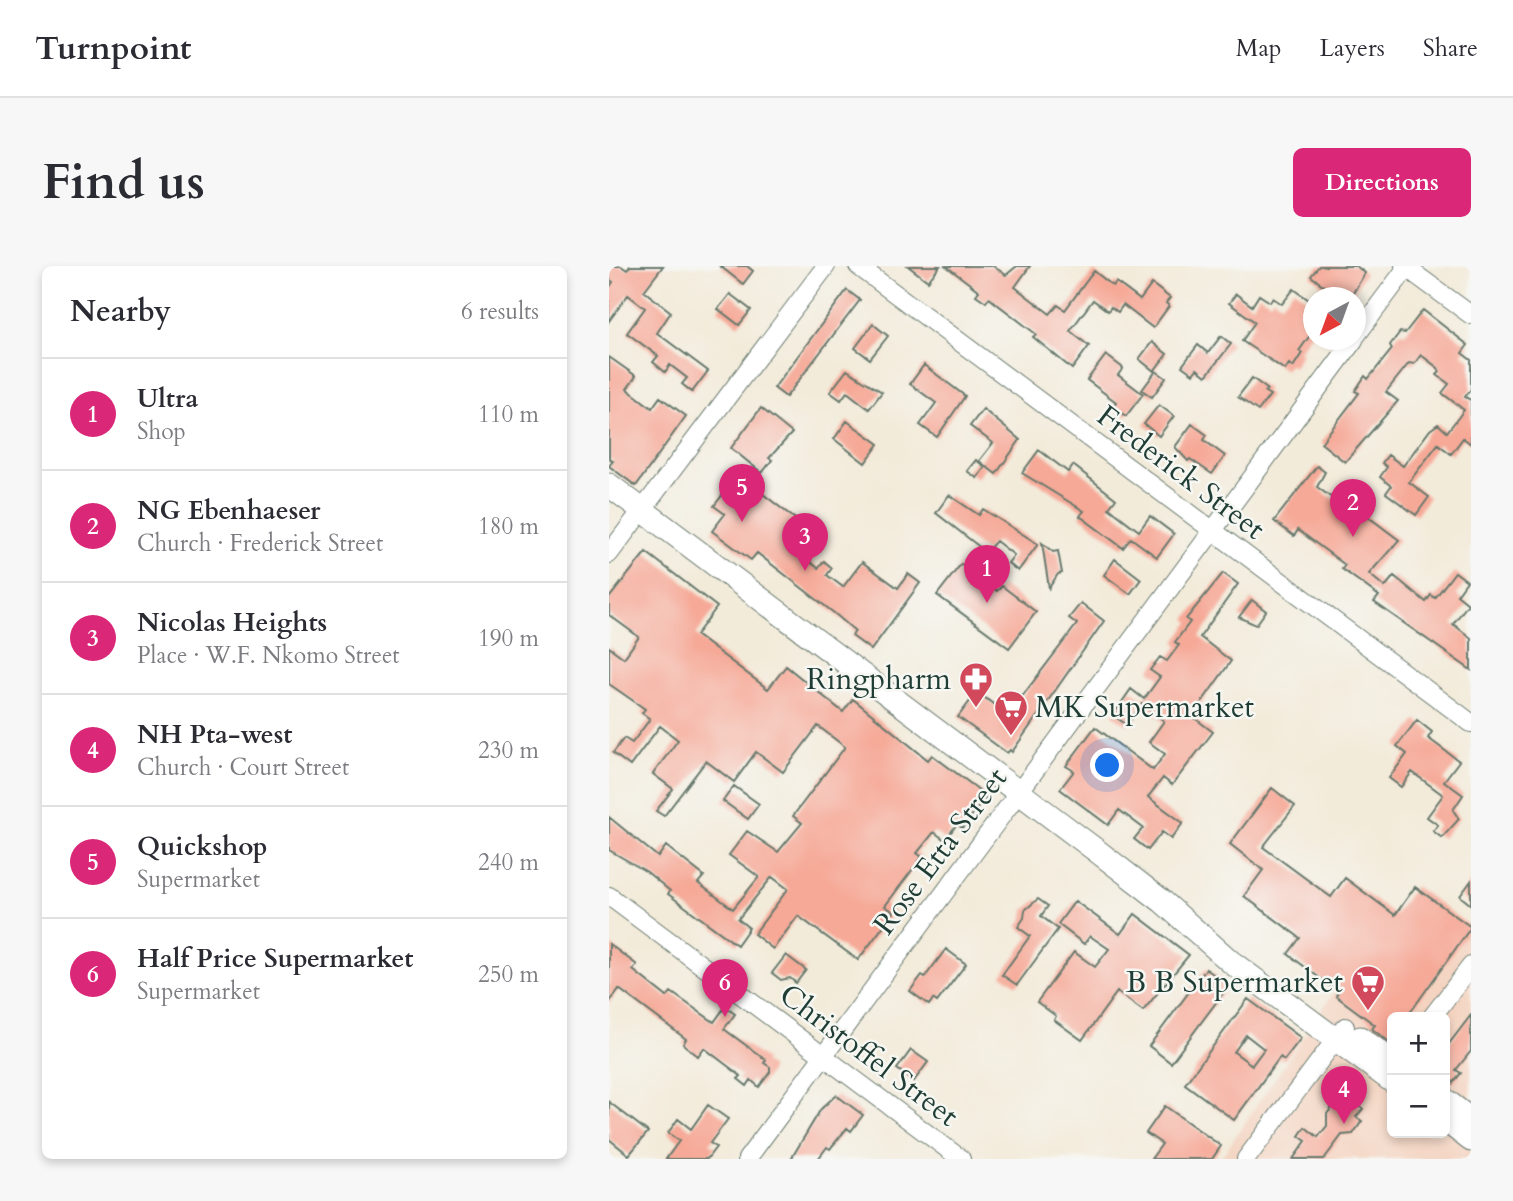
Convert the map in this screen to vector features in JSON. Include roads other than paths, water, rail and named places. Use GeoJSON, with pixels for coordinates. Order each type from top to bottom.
{"type":"FeatureCollection","features":[{"type":"Feature","properties":{"kind":"main road"},"geometry":{"type":"LineString","coordinates":[[609,485],[1162,901],[1254,958],[1387,1076]]}},
{"type":"Feature","properties":{"kind":"main road"},"geometry":{"type":"LineString","coordinates":[[1341,1033],[1387,1058]]}},
{"type":"Feature","properties":{"kind":"main road"},"geometry":{"type":"LineString","coordinates":[[1450,1104],[1471,1120]]}},
{"type":"Feature","properties":{"kind":"main road"},"geometry":{"type":"LineString","coordinates":[[1450,1124],[1471,1140]]}},
{"type":"Feature","properties":{"kind":"street"},"geometry":{"type":"LineString","coordinates":[[609,554],[826,266]]}},
{"type":"Feature","properties":{"kind":"street","name":"Frederick Street"},"geometry":{"type":"LineString","coordinates":[[858,266],[1471,723]]}},
{"type":"Feature","properties":{"kind":"street"},"geometry":{"type":"LineString","coordinates":[[1406,267],[1471,315]]}},
{"type":"Feature","properties":{"kind":"street","name":"Rose Etta Street"},"geometry":{"type":"LineString","coordinates":[[1366,323],[1406,267]]}},
{"type":"Feature","properties":{"kind":"street","name":"Rose Etta Street"},"geometry":{"type":"LineString","coordinates":[[747,1159],[1346,350]]}},
{"type":"Feature","properties":{"kind":"street","name":"Christoffel Street"},"geometry":{"type":"LineString","coordinates":[[609,896],[961,1159]]}},
{"type":"Feature","properties":{"kind":"street"},"geometry":{"type":"LineString","coordinates":[[1436,1012],[1471,966]]}},
{"type":"Feature","properties":{"kind":"street"},"geometry":{"type":"LineString","coordinates":[[1246,1159],[1341,1033]]}},
{"type":"Feature","properties":{"kind":"place","name":"Quickshop"},"geometry":{"type":"Point","coordinates":[742,522]}},
{"type":"Feature","properties":{"kind":"place","name":"NG Ebenhaeser"},"geometry":{"type":"Point","coordinates":[1353,537]}},
{"type":"Feature","properties":{"kind":"place","name":"Nicolas Heights"},"geometry":{"type":"Point","coordinates":[805,571]}},
{"type":"Feature","properties":{"kind":"place","name":"Ultra"},"geometry":{"type":"Point","coordinates":[987,603]}},
{"type":"Feature","properties":{"kind":"place","name":"Ringpharm"},"geometry":{"type":"Point","coordinates":[976,709]}},
{"type":"Feature","properties":{"kind":"place","name":"MK Supermarket"},"geometry":{"type":"Point","coordinates":[1011,737]}},
{"type":"Feature","properties":{"kind":"place","name":"B B Supermarket"},"geometry":{"type":"Point","coordinates":[1368,1012]}},
{"type":"Feature","properties":{"kind":"place","name":"Half Price Supermarket"},"geometry":{"type":"Point","coordinates":[725,1017]}},
{"type":"Feature","properties":{"kind":"place","name":"NH Pta-west"},"geometry":{"type":"Point","coordinates":[1344,1124]}}]}
